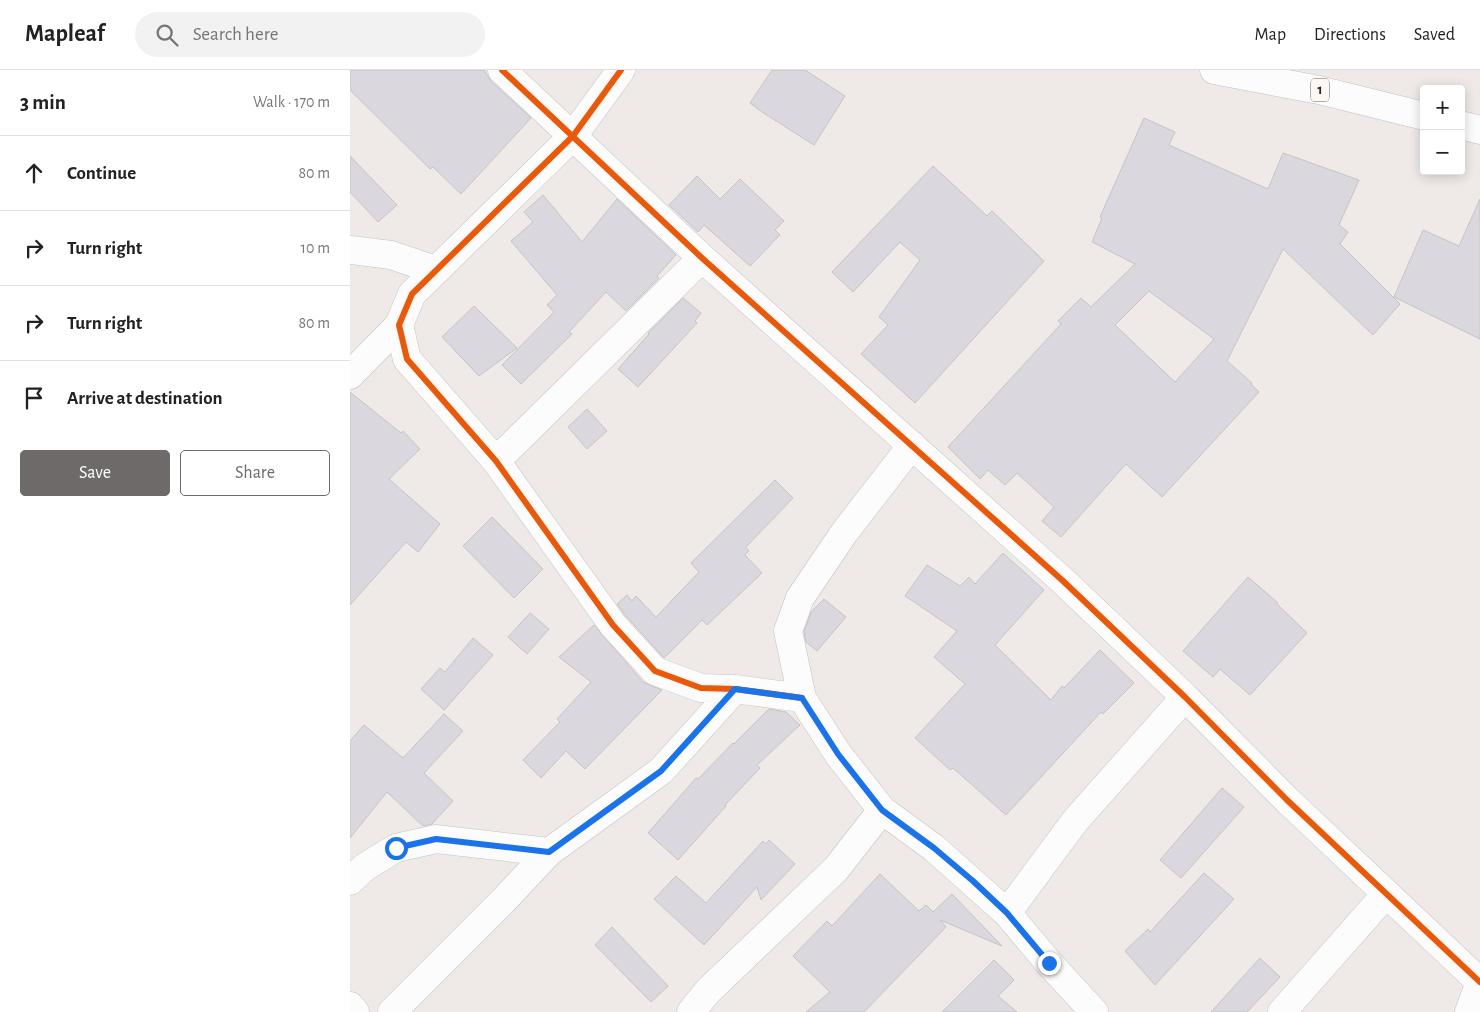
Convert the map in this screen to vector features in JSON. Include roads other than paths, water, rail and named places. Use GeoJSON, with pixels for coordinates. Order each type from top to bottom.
{"type":"FeatureCollection","features":[{"type":"Feature","properties":{"kind":"street"},"geometry":{"type":"LineString","coordinates":[[502,70],[702,258],[1062,580],[1185,697],[1287,800],[1480,982],[1469,1012]]}},
{"type":"Feature","properties":{"kind":"street"},"geometry":{"type":"LineString","coordinates":[[350,375],[399,325],[412,294],[572,136],[621,70]]}},
{"type":"Feature","properties":{"kind":"street","name":"1"},"geometry":{"type":"LineString","coordinates":[[1214,70],[1319,90],[1420,115]]}},
{"type":"Feature","properties":{"kind":"street"},"geometry":{"type":"LineString","coordinates":[[1465,126],[1480,130]]}},
{"type":"Feature","properties":{"kind":"street"},"geometry":{"type":"LineString","coordinates":[[350,250],[391,255],[435,270]]}},
{"type":"Feature","properties":{"kind":"street"},"geometry":{"type":"LineString","coordinates":[[496,461],[702,258]]}},
{"type":"Feature","properties":{"kind":"street"},"geometry":{"type":"LineString","coordinates":[[399,325],[407,359],[496,461],[612,625],[655,671],[701,688],[735,689],[802,698]]}},
{"type":"Feature","properties":{"kind":"street"},"geometry":{"type":"LineString","coordinates":[[912,445],[844,533],[800,598],[788,631],[802,698],[838,754],[882,810],[934,848],[1007,913],[1094,1012]]}},
{"type":"Feature","properties":{"kind":"street"},"geometry":{"type":"LineString","coordinates":[[392,1012],[549,852],[661,771],[735,689]]}},
{"type":"Feature","properties":{"kind":"street"},"geometry":{"type":"LineString","coordinates":[[1007,913],[1076,821],[1185,697]]}},
{"type":"Feature","properties":{"kind":"street"},"geometry":{"type":"LineString","coordinates":[[691,1012],[708,991],[836,869],[882,810]]}},
{"type":"Feature","properties":{"kind":"street"},"geometry":{"type":"LineString","coordinates":[[350,882],[365,867],[396,848],[436,839],[549,852]]}},
{"type":"Feature","properties":{"kind":"street"},"geometry":{"type":"LineString","coordinates":[[1282,1012],[1386,894]]}},
{"type":"Feature","properties":{"kind":"street"},"geometry":{"type":"LineString","coordinates":[[350,1006],[355,1012]]}}]}
